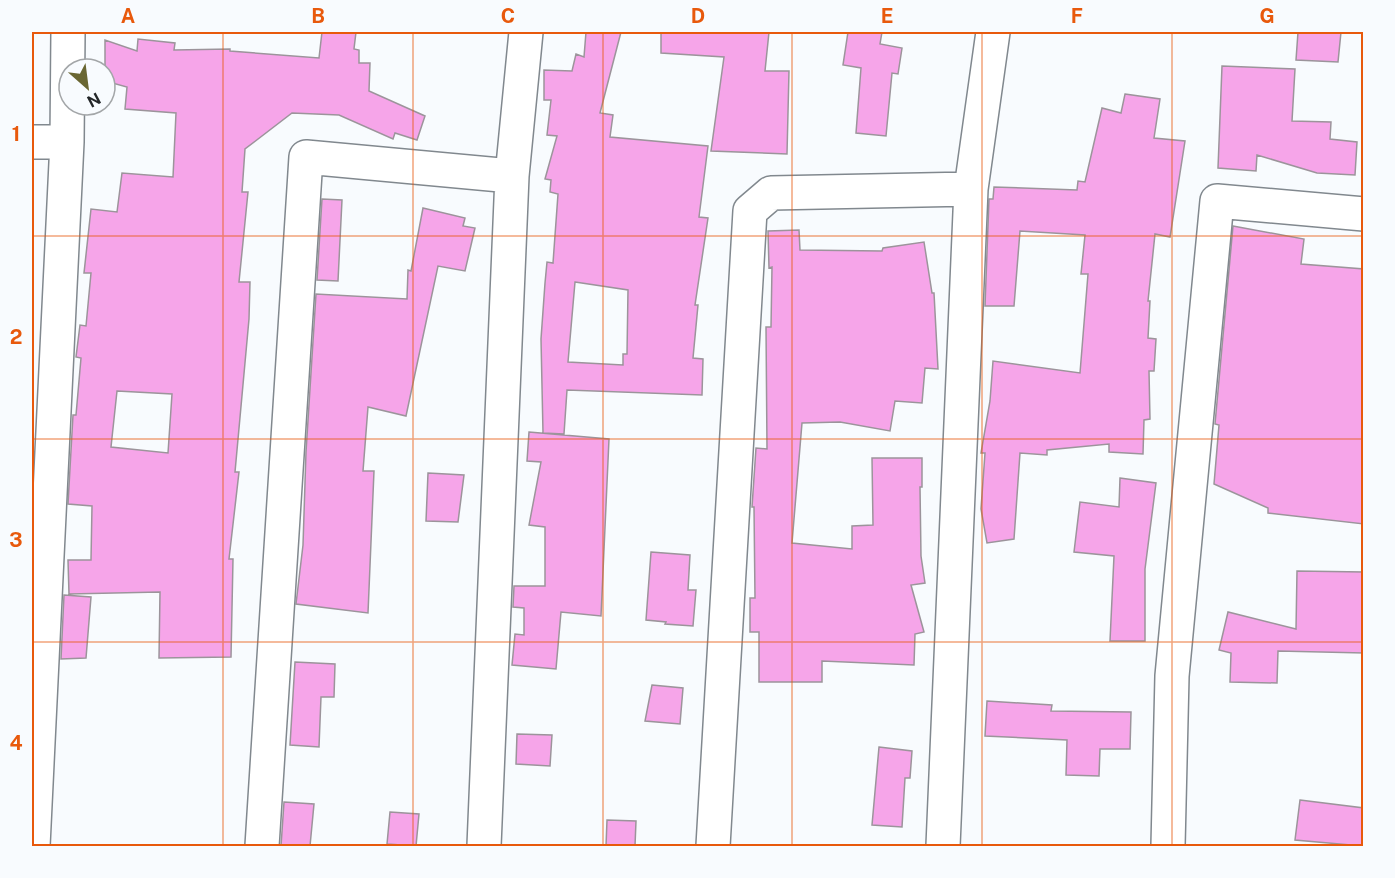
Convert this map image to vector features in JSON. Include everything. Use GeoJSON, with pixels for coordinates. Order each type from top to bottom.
{"type":"FeatureCollection","features":[{"type":"Feature","properties":{"kind":"street"},"geometry":{"type":"LineString","coordinates":[[33,846],[67,142],[68,32]]}},
{"type":"Feature","properties":{"kind":"street"},"geometry":{"type":"LineString","coordinates":[[484,846],[512,176],[526,32]]}},
{"type":"Feature","properties":{"kind":"street"},"geometry":{"type":"LineString","coordinates":[[943,846],[971,189],[993,32]]}},
{"type":"Feature","properties":{"kind":"street"},"geometry":{"type":"LineString","coordinates":[[32,142],[67,142]]}},
{"type":"Feature","properties":{"kind":"street"},"geometry":{"type":"LineString","coordinates":[[262,846],[306,157],[512,176]]}},
{"type":"Feature","properties":{"kind":"street"},"geometry":{"type":"LineString","coordinates":[[713,846],[750,211],[771,193],[971,189]]}},
{"type":"Feature","properties":{"kind":"street"},"geometry":{"type":"LineString","coordinates":[[1168,846],[1172,676],[1217,201],[1364,214]]}},
{"type":"Feature","properties":{"kind":"building"},"geometry":{"type":"Polygon","coordinates":[[[322,32],[356,32],[354,49],[359,50],[359,63],[370,63],[369,91],[425,116],[417,140],[395,133],[393,139],[339,115],[292,113],[245,149],[242,192],[248,192],[239,282],[250,282],[249,319],[235,472],[239,472],[229,559],[233,559],[231,657],[159,658],[160,592],[69,594],[68,560],[91,560],[92,506],[68,504],[73,415],[76,415],[81,358],[76,357],[80,325],[86,326],[91,273],[84,273],[91,209],[117,212],[122,173],[173,177],[176,113],[125,109],[127,87],[117,84],[117,57],[105,57],[105,40],[137,51],[138,39],[175,43],[174,50],[230,49],[230,51],[319,58],[322,32]],[[117,391],[111,447],[168,453],[172,394],[117,391]]]}},
{"type":"Feature","properties":{"kind":"building"},"geometry":{"type":"Polygon","coordinates":[[[586,32],[621,32],[600,113],[613,115],[610,137],[708,146],[699,217],[708,218],[695,305],[698,305],[693,358],[703,359],[702,395],[567,390],[564,434],[543,433],[541,339],[547,262],[553,263],[558,194],[550,192],[551,180],[545,179],[557,136],[547,135],[551,100],[544,100],[544,70],[572,71],[576,54],[584,57],[586,32]],[[575,282],[568,362],[623,365],[623,354],[627,354],[628,290],[575,282]]]}},
{"type":"Feature","properties":{"kind":"building"},"geometry":{"type":"Polygon","coordinates":[[[661,32],[769,32],[765,71],[789,71],[787,154],[711,151],[724,57],[661,53],[661,32]]]}},
{"type":"Feature","properties":{"kind":"building"},"geometry":{"type":"Polygon","coordinates":[[[848,32],[882,32],[880,44],[902,48],[898,74],[892,73],[886,136],[856,133],[861,68],[843,65],[848,32]]]}},
{"type":"Feature","properties":{"kind":"building"},"geometry":{"type":"Polygon","coordinates":[[[1298,32],[1341,32],[1338,62],[1296,60],[1298,32]]]}},
{"type":"Feature","properties":{"kind":"building"},"geometry":{"type":"Polygon","coordinates":[[[1222,66],[1295,69],[1292,121],[1331,122],[1330,139],[1357,142],[1355,175],[1317,173],[1257,155],[1256,171],[1218,168],[1222,66]]]}},
{"type":"Feature","properties":{"kind":"building"},"geometry":{"type":"Polygon","coordinates":[[[1125,94],[1160,99],[1154,138],[1185,141],[1170,237],[1155,234],[1148,301],[1150,301],[1148,338],[1156,339],[1154,371],[1149,371],[1150,419],[1144,420],[1143,454],[1109,452],[1109,444],[1047,450],[1047,455],[1020,453],[1014,539],[987,543],[981,509],[985,453],[981,453],[990,401],[993,361],[1080,373],[1088,274],[1081,274],[1085,235],[1020,231],[1014,306],[985,306],[989,199],[993,199],[994,187],[1077,190],[1078,181],[1085,182],[1102,108],[1121,113],[1125,94]]]}},
{"type":"Feature","properties":{"kind":"building"},"geometry":{"type":"Polygon","coordinates":[[[322,199],[342,200],[338,281],[317,280],[322,199]]]}},
{"type":"Feature","properties":{"kind":"building"},"geometry":{"type":"Polygon","coordinates":[[[423,208],[465,218],[463,226],[475,228],[465,271],[438,266],[406,416],[368,407],[363,471],[374,471],[368,613],[296,604],[303,545],[306,452],[316,294],[407,299],[408,270],[411,271],[423,208]]]}},
{"type":"Feature","properties":{"kind":"building"},"geometry":{"type":"Polygon","coordinates":[[[1233,226],[1304,239],[1301,264],[1364,269],[1364,524],[1268,513],[1268,508],[1214,484],[1219,425],[1215,424],[1233,226]]]}},
{"type":"Feature","properties":{"kind":"building"},"geometry":{"type":"Polygon","coordinates":[[[799,230],[800,250],[882,251],[883,248],[924,242],[932,293],[934,293],[938,369],[925,368],[922,403],[895,401],[890,431],[840,422],[802,423],[792,543],[852,549],[852,526],[873,525],[872,458],[922,458],[921,556],[925,583],[911,585],[924,632],[915,634],[914,665],[822,661],[822,682],[759,682],[759,632],[750,632],[750,598],[755,598],[754,507],[752,507],[756,448],[767,449],[766,327],[771,327],[772,267],[769,268],[768,231],[799,230]]]}},
{"type":"Feature","properties":{"kind":"building"},"geometry":{"type":"Polygon","coordinates":[[[529,432],[609,439],[601,616],[561,612],[556,669],[512,665],[515,634],[524,635],[524,608],[513,607],[514,586],[545,586],[545,527],[529,525],[541,462],[527,461],[529,432]]]}},
{"type":"Feature","properties":{"kind":"building"},"geometry":{"type":"Polygon","coordinates":[[[428,473],[464,475],[458,522],[426,521],[428,473]]]}},
{"type":"Feature","properties":{"kind":"building"},"geometry":{"type":"Polygon","coordinates":[[[1120,478],[1156,483],[1145,569],[1145,641],[1110,641],[1114,556],[1074,552],[1080,502],[1119,507],[1120,478]]]}},
{"type":"Feature","properties":{"kind":"building"},"geometry":{"type":"Polygon","coordinates":[[[651,552],[690,555],[688,590],[696,590],[693,626],[646,620],[651,552]]]}},
{"type":"Feature","properties":{"kind":"building"},"geometry":{"type":"Polygon","coordinates":[[[1297,571],[1364,572],[1364,653],[1278,651],[1277,683],[1230,682],[1231,653],[1219,650],[1228,612],[1296,629],[1297,571]]]}},
{"type":"Feature","properties":{"kind":"building"},"geometry":{"type":"Polygon","coordinates":[[[64,595],[91,597],[86,658],[61,659],[64,595]]]}},
{"type":"Feature","properties":{"kind":"building"},"geometry":{"type":"Polygon","coordinates":[[[295,662],[335,664],[334,697],[321,697],[319,747],[290,745],[295,662]]]}},
{"type":"Feature","properties":{"kind":"building"},"geometry":{"type":"Polygon","coordinates":[[[652,685],[683,688],[680,724],[645,721],[652,685]]]}},
{"type":"Feature","properties":{"kind":"building"},"geometry":{"type":"Polygon","coordinates":[[[987,701],[1052,705],[1051,711],[1131,712],[1130,749],[1100,749],[1099,776],[1066,775],[1067,740],[985,736],[987,701]]]}},
{"type":"Feature","properties":{"kind":"building"},"geometry":{"type":"Polygon","coordinates":[[[517,734],[552,735],[550,766],[516,764],[517,734]]]}},
{"type":"Feature","properties":{"kind":"building"},"geometry":{"type":"Polygon","coordinates":[[[879,747],[912,751],[910,778],[905,778],[902,827],[872,825],[879,747]]]}},
{"type":"Feature","properties":{"kind":"building"},"geometry":{"type":"Polygon","coordinates":[[[1300,800],[1364,808],[1362,846],[1295,840],[1300,800]]]}},
{"type":"Feature","properties":{"kind":"building"},"geometry":{"type":"Polygon","coordinates":[[[284,802],[314,804],[310,846],[281,846],[284,802]]]}},
{"type":"Feature","properties":{"kind":"building"},"geometry":{"type":"Polygon","coordinates":[[[390,812],[419,814],[416,846],[387,844],[390,812]]]}},
{"type":"Feature","properties":{"kind":"building"},"geometry":{"type":"Polygon","coordinates":[[[607,820],[636,821],[635,846],[606,846],[607,820]]]}}]}
